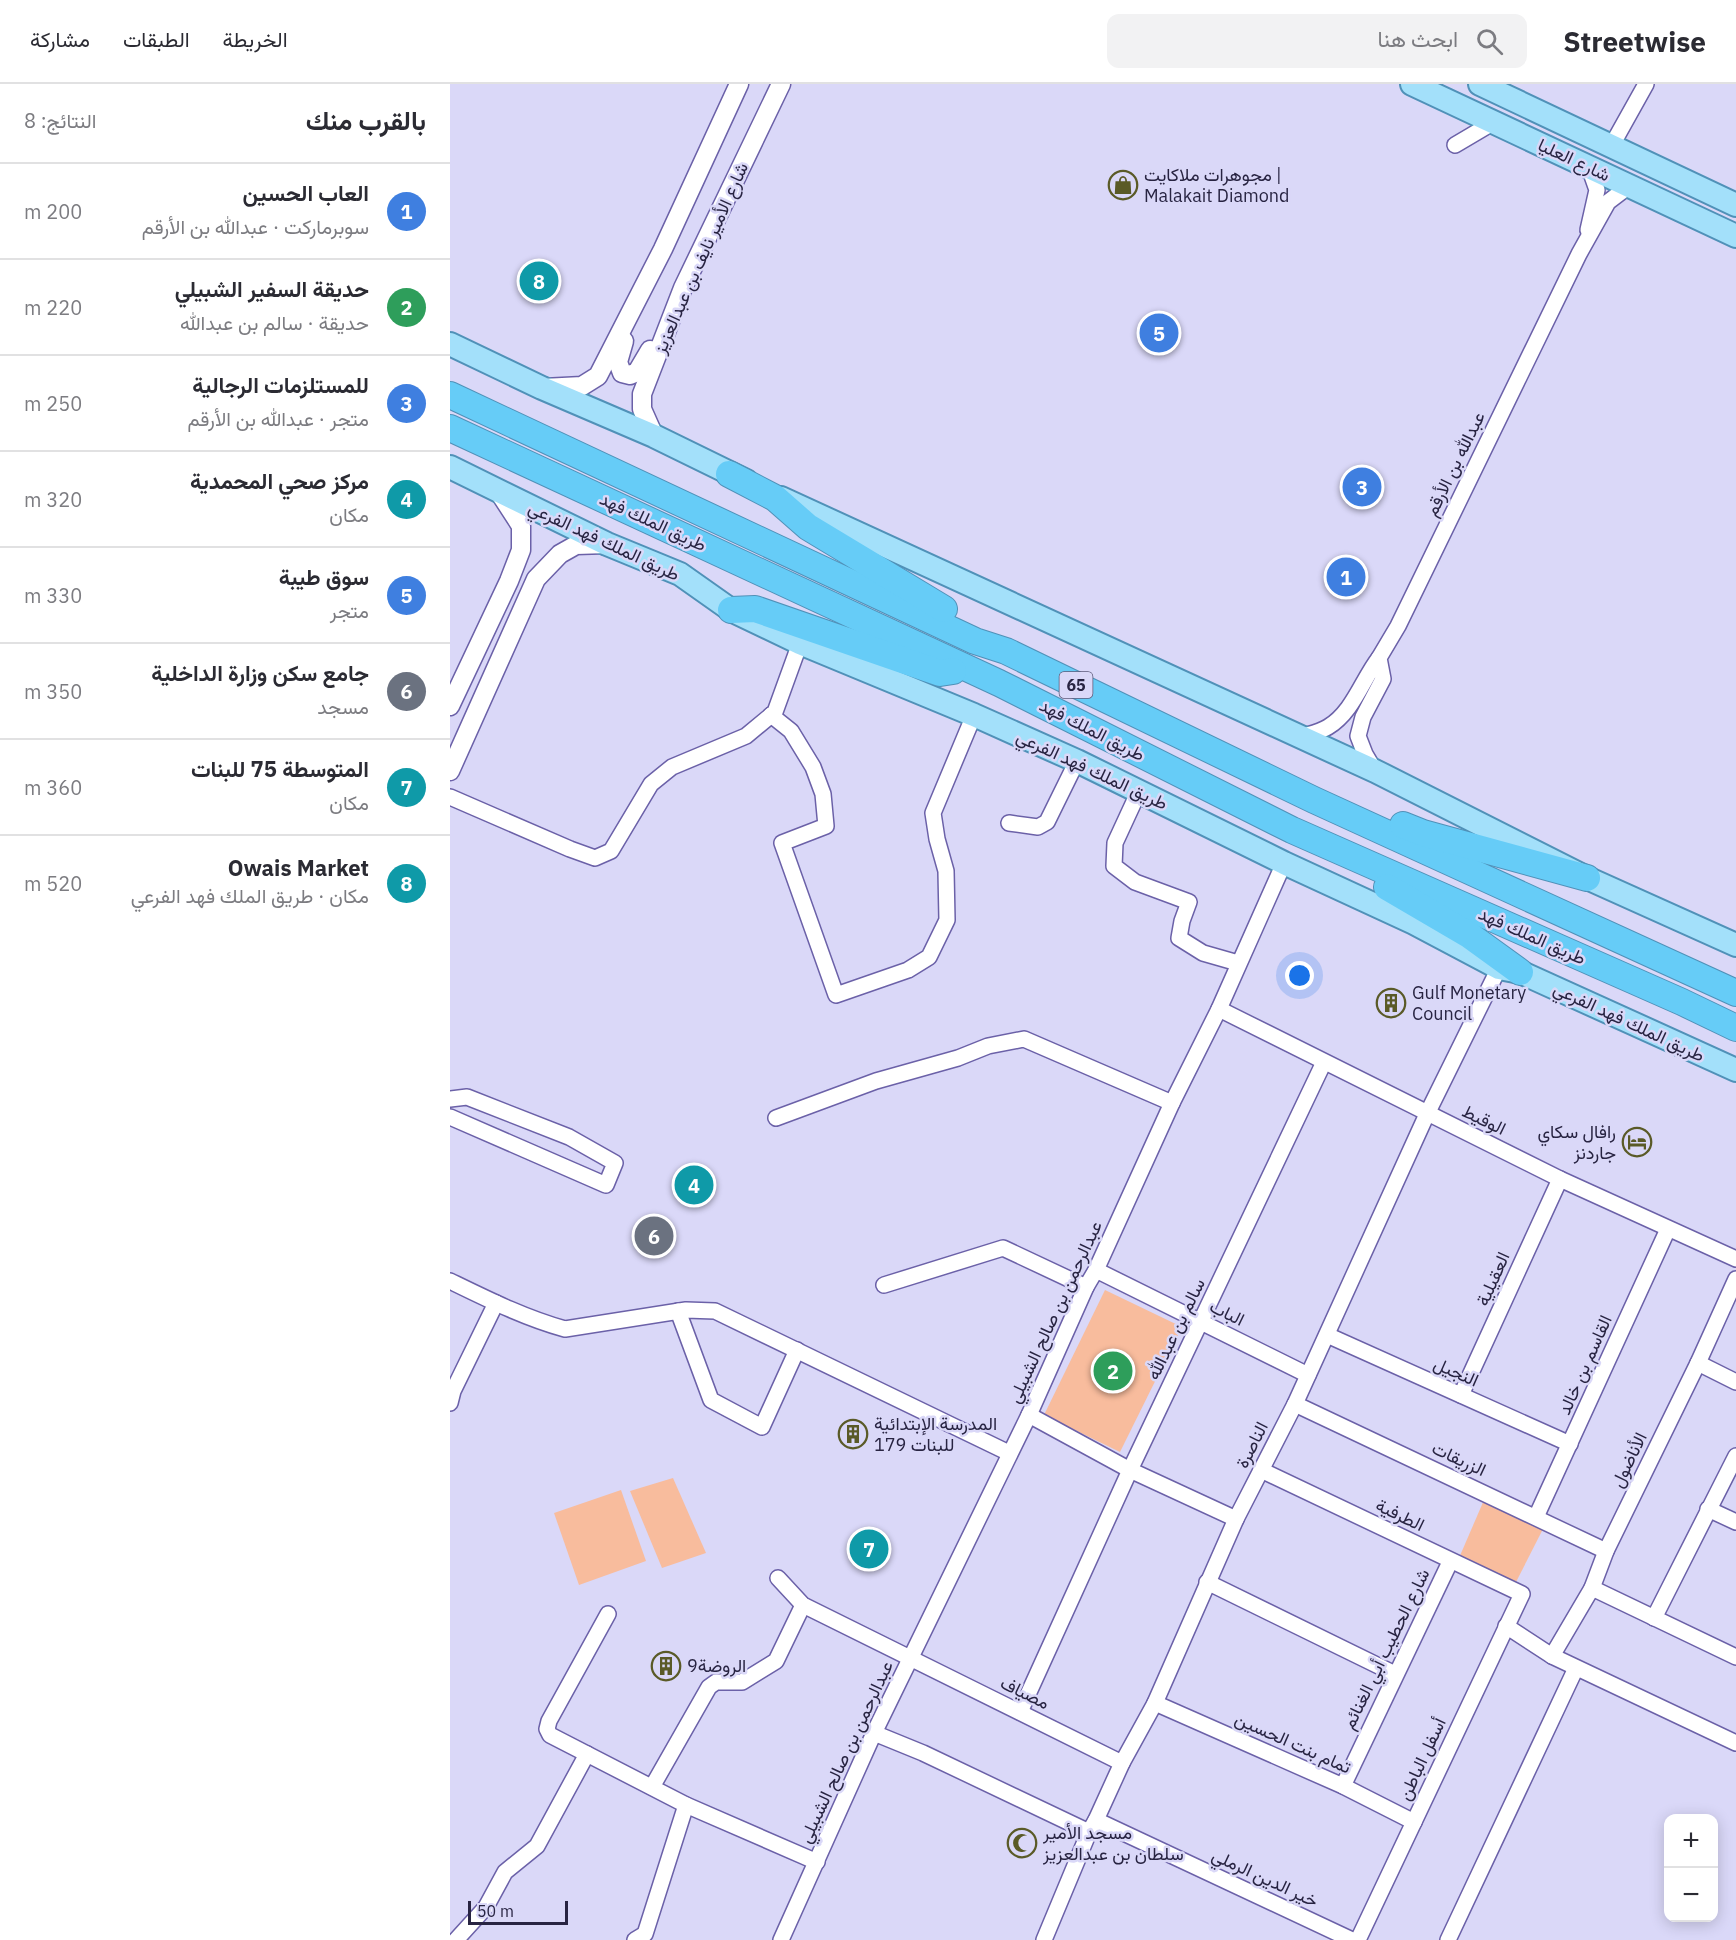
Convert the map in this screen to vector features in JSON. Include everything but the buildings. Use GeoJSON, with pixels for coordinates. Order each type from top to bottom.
{"type":"FeatureCollection","features":[{"type":"Feature","properties":{"kind":"highway","name":"طريق الملك فهد"},"geometry":{"type":"LineString","coordinates":[[450,395],[975,641],[1006,651],[1314,800],[1736,993]]}},
{"type":"Feature","properties":{"kind":"highway","name":"طريق الملك فهد"},"geometry":{"type":"LineString","coordinates":[[450,428],[966,668],[1306,836],[1736,1028]]}},
{"type":"Feature","properties":{"kind":"highway"},"geometry":{"type":"LineString","coordinates":[[729,474],[775,498],[816,532],[918,595],[989,635],[1006,651]]}},
{"type":"Feature","properties":{"kind":"highway"},"geometry":{"type":"LineString","coordinates":[[731,610],[755,609],[940,674],[966,668]]}},
{"type":"Feature","properties":{"kind":"highway"},"geometry":{"type":"LineString","coordinates":[[1314,800],[1333,797],[1423,833],[1587,878]]}},
{"type":"Feature","properties":{"kind":"highway"},"geometry":{"type":"LineString","coordinates":[[1306,836],[1469,935],[1509,970]]}},
{"type":"Feature","properties":{"kind":"main road","name":"شارع العليا"},"geometry":{"type":"LineString","coordinates":[[1412,84],[1736,236]]}},
{"type":"Feature","properties":{"kind":"main road","name":"شارع العليا"},"geometry":{"type":"LineString","coordinates":[[1480,84],[1736,205]]}},
{"type":"Feature","properties":{"kind":"main road"},"geometry":{"type":"LineString","coordinates":[[450,344],[542,388],[654,436],[729,474],[1375,771],[1587,878],[1736,945]]}},
{"type":"Feature","properties":{"kind":"main road","name":"طريق الملك فهد الفرعي"},"geometry":{"type":"LineString","coordinates":[[450,467],[607,544],[680,574],[731,610],[800,643],[974,715],[1077,761],[1509,970],[1736,1070]]}},
{"type":"Feature","properties":{"kind":"street","name":"شارع الأمير نايف بن عبدالعزيز"},"geometry":{"type":"LineString","coordinates":[[542,388],[582,386],[598,376],[646,284],[739,84]]}},
{"type":"Feature","properties":{"kind":"street","name":"شارع الأمير نايف بن عبدالعزيز"},"geometry":{"type":"LineString","coordinates":[[654,436],[642,409],[642,394],[683,288],[781,84]]}},
{"type":"Feature","properties":{"kind":"street"},"geometry":{"type":"LineString","coordinates":[[1612,145],[1646,84]]}},
{"type":"Feature","properties":{"kind":"street"},"geometry":{"type":"LineString","coordinates":[[1455,145],[1494,122]]}},
{"type":"Feature","properties":{"kind":"street"},"geometry":{"type":"LineString","coordinates":[[1579,254],[1590,224],[1597,190],[1590,170],[1585,165]]}},
{"type":"Feature","properties":{"kind":"street","name":"عبدالله بن الأرقم"},"geometry":{"type":"LineString","coordinates":[[1301,737],[1329,726],[1350,707],[1368,672],[1398,626],[1579,254],[1608,202],[1629,186]]}},
{"type":"Feature","properties":{"kind":"street"},"geometry":{"type":"LineString","coordinates":[[646,284],[618,362],[622,373],[630,375],[637,372],[683,288]]}},
{"type":"Feature","properties":{"kind":"street"},"geometry":{"type":"LineString","coordinates":[[450,706],[509,581],[521,550],[521,526],[499,492]]}},
{"type":"Feature","properties":{"kind":"street"},"geometry":{"type":"LineString","coordinates":[[536,579],[560,554],[576,545],[607,544]]}},
{"type":"Feature","properties":{"kind":"street"},"geometry":{"type":"LineString","coordinates":[[450,771],[540,567],[536,561],[526,559],[520,563],[509,581]]}},
{"type":"Feature","properties":{"kind":"street"},"geometry":{"type":"LineString","coordinates":[[450,797],[595,858],[611,851],[651,784],[672,767],[746,736],[775,712],[800,643]]}},
{"type":"Feature","properties":{"kind":"street"},"geometry":{"type":"LineString","coordinates":[[1375,771],[1358,736],[1363,717],[1383,679],[1379,658]]}},
{"type":"Feature","properties":{"kind":"street"},"geometry":{"type":"LineString","coordinates":[[771,716],[791,731],[813,767],[824,794],[826,826],[782,843],[836,994],[908,970],[929,957],[947,920],[946,870],[937,839],[933,813],[974,715]]}},
{"type":"Feature","properties":{"kind":"street"},"geometry":{"type":"LineString","coordinates":[[1009,823],[1038,827],[1047,822],[1077,761]]}},
{"type":"Feature","properties":{"kind":"street"},"geometry":{"type":"LineString","coordinates":[[1138,791],[1115,843],[1114,866],[1135,882],[1189,902],[1179,938],[1203,953],[1238,963]]}},
{"type":"Feature","properties":{"kind":"street","name":"عبدالرحمن بن صالح الشبيلي"},"geometry":{"type":"LineString","coordinates":[[781,1940],[874,1733],[1029,1415],[1172,1103],[1219,1009],[1284,863]]}},
{"type":"Feature","properties":{"kind":"street","name":"الناصرة"},"geometry":{"type":"LineString","coordinates":[[1044,1940],[1122,1763],[1155,1703],[1236,1519],[1327,1335],[1427,1114],[1509,970]]}},
{"type":"Feature","properties":{"kind":"street","name":"الوقيط"},"geometry":{"type":"LineString","coordinates":[[1219,1009],[1560,1179],[1736,1259]]}},
{"type":"Feature","properties":{"kind":"street"},"geometry":{"type":"LineString","coordinates":[[776,1118],[876,1081],[958,1058],[988,1046],[1024,1039],[1172,1103]]}},
{"type":"Feature","properties":{"kind":"street","name":"سالم بن عبدالله"},"geometry":{"type":"LineString","coordinates":[[1020,1712],[1130,1470],[1324,1062]]}},
{"type":"Feature","properties":{"kind":"street"},"geometry":{"type":"LineString","coordinates":[[450,1099],[467,1096],[569,1137],[615,1162],[606,1185],[450,1117]]}},
{"type":"Feature","properties":{"kind":"street","name":"العقيلية"},"geometry":{"type":"LineString","coordinates":[[1461,1395],[1560,1179]]}},
{"type":"Feature","properties":{"kind":"street","name":"القاسم بن خالد"},"geometry":{"type":"LineString","coordinates":[[1536,1517],[1668,1228]]}},
{"type":"Feature","properties":{"kind":"street"},"geometry":{"type":"LineString","coordinates":[[884,1285],[1003,1248],[1086,1287]]}},
{"type":"Feature","properties":{"kind":"street","name":"الباب"},"geometry":{"type":"LineString","coordinates":[[1096,1270],[1308,1375]]}},
{"type":"Feature","properties":{"kind":"street","name":"الأناضول"},"geometry":{"type":"LineString","coordinates":[[1552,1656],[1592,1588],[1606,1551],[1698,1363],[1736,1279]]}},
{"type":"Feature","properties":{"kind":"street"},"geometry":{"type":"LineString","coordinates":[[450,1281],[548,1325],[565,1329],[678,1311],[716,1311],[1009,1453]]}},
{"type":"Feature","properties":{"kind":"street"},"geometry":{"type":"LineString","coordinates":[[450,1403],[453,1391],[496,1303]]}},
{"type":"Feature","properties":{"kind":"street"},"geometry":{"type":"LineString","coordinates":[[678,1311],[711,1401],[762,1426],[797,1350]]}},
{"type":"Feature","properties":{"kind":"street","name":"النجيل"},"geometry":{"type":"LineString","coordinates":[[1327,1335],[1570,1444]]}},
{"type":"Feature","properties":{"kind":"street"},"geometry":{"type":"LineString","coordinates":[[1698,1363],[1736,1382]]}},
{"type":"Feature","properties":{"kind":"street","name":"الزريقات"},"geometry":{"type":"LineString","coordinates":[[1294,1404],[1606,1551]]}},
{"type":"Feature","properties":{"kind":"street"},"geometry":{"type":"LineString","coordinates":[[1029,1415],[1130,1470],[1236,1519]]}},
{"type":"Feature","properties":{"kind":"street"},"geometry":{"type":"LineString","coordinates":[[1654,1618],[1736,1456]]}},
{"type":"Feature","properties":{"kind":"street","name":"الطرفية"},"geometry":{"type":"LineString","coordinates":[[1261,1470],[1450,1562],[1522,1594]]}},
{"type":"Feature","properties":{"kind":"street"},"geometry":{"type":"LineString","coordinates":[[1708,1509],[1736,1522]]}},
{"type":"Feature","properties":{"kind":"street","name":"شارع الحطيب أبي الغنائم"},"geometry":{"type":"LineString","coordinates":[[1343,1786],[1450,1562]]}},
{"type":"Feature","properties":{"kind":"street"},"geometry":{"type":"LineString","coordinates":[[652,1787],[709,1687],[716,1682],[742,1682],[776,1661],[803,1605],[778,1578]]}},
{"type":"Feature","properties":{"kind":"street"},"geometry":{"type":"LineString","coordinates":[[1207,1582],[1395,1674]]}},
{"type":"Feature","properties":{"kind":"street"},"geometry":{"type":"LineString","coordinates":[[1592,1588],[1736,1657]]}},
{"type":"Feature","properties":{"kind":"street","name":"أسفل الباطن"},"geometry":{"type":"LineString","coordinates":[[1358,1940],[1522,1594]]}},
{"type":"Feature","properties":{"kind":"street","name":"مصياف"},"geometry":{"type":"LineString","coordinates":[[803,1605],[1122,1763]]}},
{"type":"Feature","properties":{"kind":"street"},"geometry":{"type":"LineString","coordinates":[[608,1614],[549,1721],[547,1729],[550,1735],[686,1805],[817,1862]]}},
{"type":"Feature","properties":{"kind":"street"},"geometry":{"type":"LineString","coordinates":[[1506,1626],[1552,1656],[1736,1743]]}},
{"type":"Feature","properties":{"kind":"street"},"geometry":{"type":"LineString","coordinates":[[1448,1940],[1576,1668]]}},
{"type":"Feature","properties":{"kind":"street","name":"تمام بنت الحسين"},"geometry":{"type":"LineString","coordinates":[[1155,1703],[1343,1786],[1414,1822]]}},
{"type":"Feature","properties":{"kind":"street","name":"خير الدين الرملي"},"geometry":{"type":"LineString","coordinates":[[874,1733],[1352,1940]]}},
{"type":"Feature","properties":{"kind":"street"},"geometry":{"type":"LineString","coordinates":[[456,1940],[486,1906],[505,1872],[537,1846],[587,1754]]}},
{"type":"Feature","properties":{"kind":"street"},"geometry":{"type":"LineString","coordinates":[[635,1940],[645,1934],[686,1805]]}},
{"type":"Feature","properties":{"kind":"shaded area"},"geometry":{"type":"Polygon","coordinates":[[[1105,1290],[1182,1327],[1120,1452],[1044,1415],[1105,1290]]]}},
{"type":"Feature","properties":{"kind":"shaded area"},"geometry":{"type":"Polygon","coordinates":[[[673,1478],[706,1553],[662,1568],[630,1491],[673,1478]]]}},
{"type":"Feature","properties":{"kind":"shaded area"},"geometry":{"type":"Polygon","coordinates":[[[621,1490],[646,1561],[579,1585],[554,1513],[621,1490]]]}},
{"type":"Feature","properties":{"kind":"shaded area"},"geometry":{"type":"Polygon","coordinates":[[[1484,1500],[1544,1527],[1515,1584],[1459,1558],[1484,1500]]]}},
{"type":"Feature","properties":{"kind":"place","name":"مجوهرات ملاكايت | Malakait Diamond"},"geometry":{"type":"Point","coordinates":[1123,185]}},
{"type":"Feature","properties":{"kind":"place","name":"Owais Market"},"geometry":{"type":"Point","coordinates":[539,281]}},
{"type":"Feature","properties":{"kind":"place","name":"سوق طيبة"},"geometry":{"type":"Point","coordinates":[1159,333]}},
{"type":"Feature","properties":{"kind":"place","name":"للمستلزمات الرجالية"},"geometry":{"type":"Point","coordinates":[1362,487]}},
{"type":"Feature","properties":{"kind":"place","name":"العاب الحسين"},"geometry":{"type":"Point","coordinates":[1346,577]}},
{"type":"Feature","properties":{"kind":"place","name":"Gulf Monetary Council"},"geometry":{"type":"Point","coordinates":[1391,1003]}},
{"type":"Feature","properties":{"kind":"place","name":"رافال سكاي جاردنز"},"geometry":{"type":"Point","coordinates":[1637,1142]}},
{"type":"Feature","properties":{"kind":"place","name":"مركز صحي المحمدية"},"geometry":{"type":"Point","coordinates":[694,1185]}},
{"type":"Feature","properties":{"kind":"place","name":"جامع سكن وزارة الداخلية"},"geometry":{"type":"Point","coordinates":[654,1236]}},
{"type":"Feature","properties":{"kind":"place","name":"حديقة السفير الشبيلي"},"geometry":{"type":"Point","coordinates":[1113,1371]}},
{"type":"Feature","properties":{"kind":"place","name":"المدرسة الإبتدائية 179 للبنات"},"geometry":{"type":"Point","coordinates":[853,1434]}},
{"type":"Feature","properties":{"kind":"place","name":"المتوسطة 75 للبنات"},"geometry":{"type":"Point","coordinates":[869,1549]}},
{"type":"Feature","properties":{"kind":"place","name":"الروضة9"},"geometry":{"type":"Point","coordinates":[666,1666]}},
{"type":"Feature","properties":{"kind":"place","name":"ٍمسجد الأمير سلطان بن عبدالعزيز"},"geometry":{"type":"Point","coordinates":[1022,1843]}}]}
